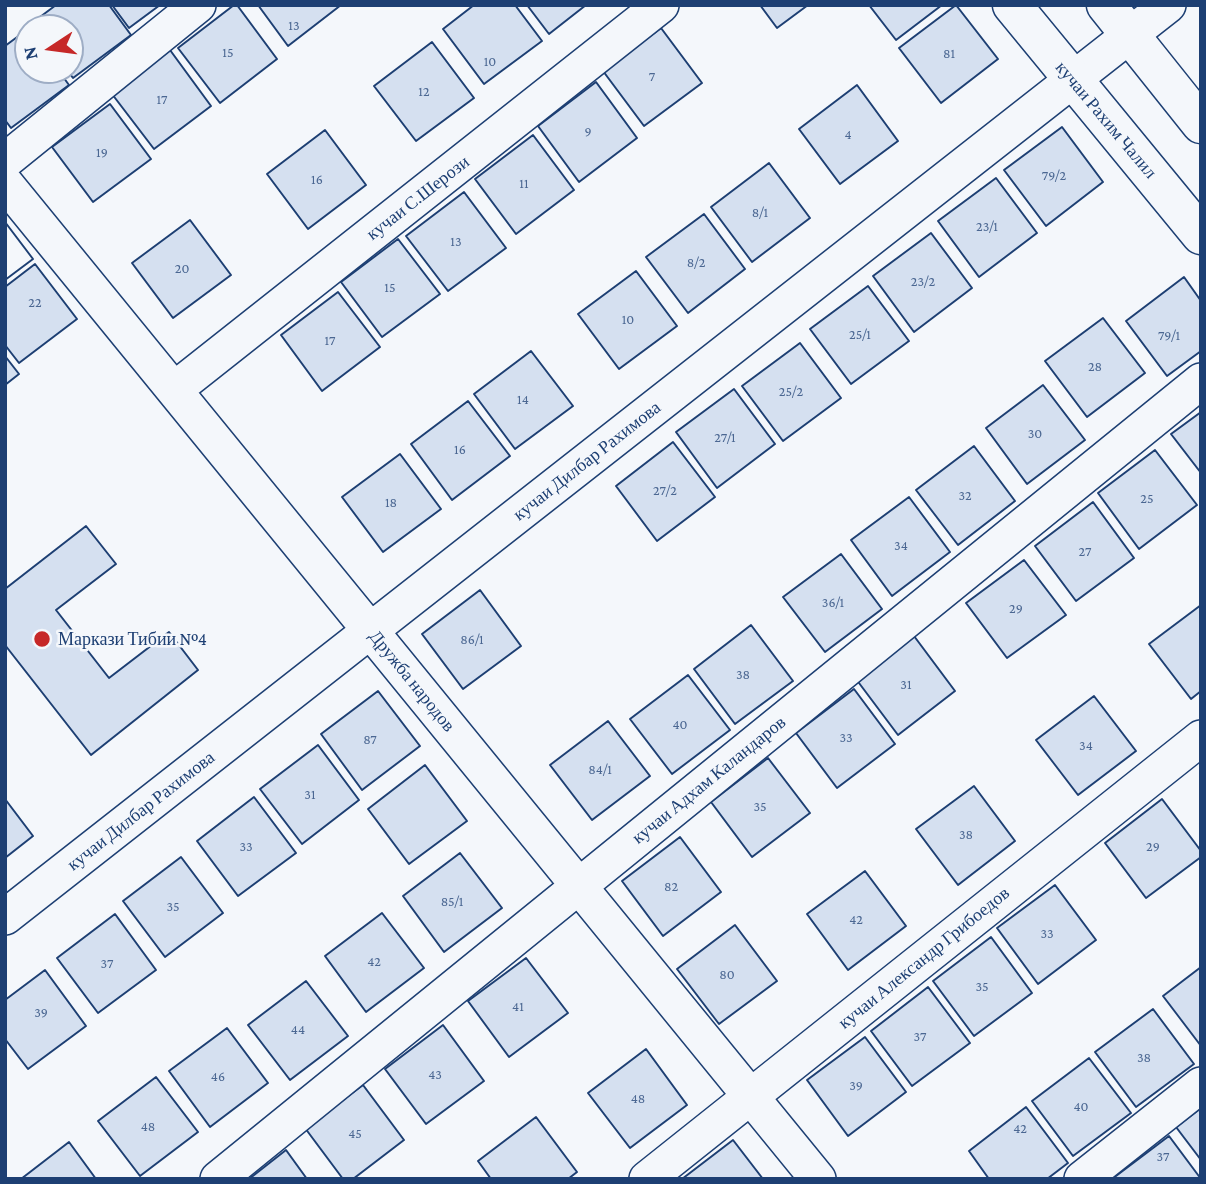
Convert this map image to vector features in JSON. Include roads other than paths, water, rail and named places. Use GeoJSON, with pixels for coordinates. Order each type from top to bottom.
{"type":"FeatureCollection","features":[{"type":"Feature","properties":{"kind":"main road","name":"кучаи Рахим Чалил"},"geometry":{"type":"LineString","coordinates":[[1012,5],[1201,235]]}},
{"type":"Feature","properties":{"kind":"main road"},"geometry":{"type":"LineString","coordinates":[[1106,5],[1201,124]]}},
{"type":"Feature","properties":{"kind":"street"},"geometry":{"type":"LineString","coordinates":[[5,160],[198,5]]}},
{"type":"Feature","properties":{"kind":"street","name":"кучаи С.Шерози"},"geometry":{"type":"LineString","coordinates":[[174,390],[661,5]]}},
{"type":"Feature","properties":{"kind":"street","name":"кучаи Дилбар Рахимова"},"geometry":{"type":"LineString","coordinates":[[5,917],[1168,5]]}},
{"type":"Feature","properties":{"kind":"street","name":"Дружба народов"},"geometry":{"type":"LineString","coordinates":[[5,183],[818,1179]]}},
{"type":"Feature","properties":{"kind":"street","name":"кучаи Адхам Каландаров"},"geometry":{"type":"LineString","coordinates":[[218,1179],[1201,381]]}},
{"type":"Feature","properties":{"kind":"street","name":"кучаи Александр Грибоедов"},"geometry":{"type":"LineString","coordinates":[[648,1179],[1201,738]]}},
{"type":"Feature","properties":{"kind":"street"},"geometry":{"type":"LineString","coordinates":[[1082,1179],[1201,1085]]}},
{"type":"Feature","properties":{"kind":"place","name":"Маркази Тибии №4"},"geometry":{"type":"Point","coordinates":[42,639]}}]}
